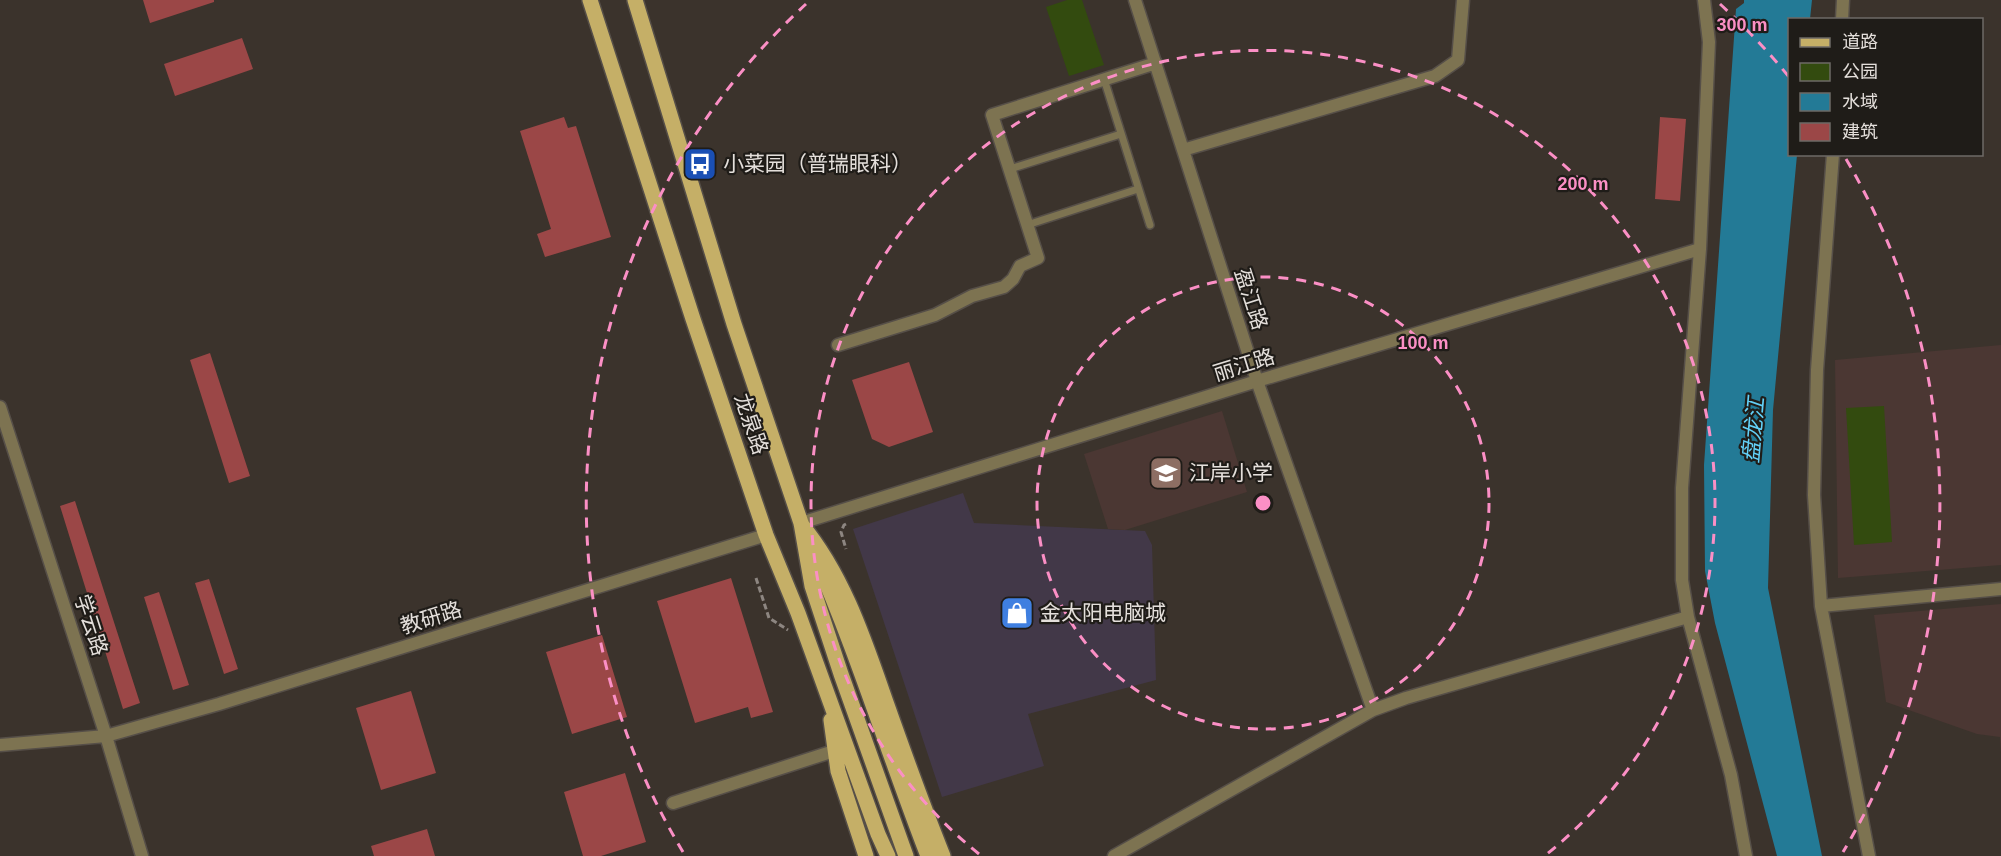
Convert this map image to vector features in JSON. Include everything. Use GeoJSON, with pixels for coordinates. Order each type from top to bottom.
{"type":"FeatureCollection","features":[{"type":"Feature","properties":{"kind":"main road","name":"龙泉路"},"geometry":{"type":"LineString","coordinates":[[590,0],[693,320],[766,535],[798,613],[886,856]]}},
{"type":"Feature","properties":{"kind":"main road","name":"龙泉路"},"geometry":{"type":"LineString","coordinates":[[635,0],[734,324],[801,523],[816,597],[872,764],[906,856]]}},
{"type":"Feature","properties":{"kind":"main road"},"geometry":{"type":"LineString","coordinates":[[801,523],[850,638],[906,801],[928,856]]}},
{"type":"Feature","properties":{"kind":"main road"},"geometry":{"type":"LineString","coordinates":[[801,523],[831,566],[860,629],[943,856]]}},
{"type":"Feature","properties":{"kind":"main road"},"geometry":{"type":"LineString","coordinates":[[829,699],[838,771],[866,856]]}},
{"type":"Feature","properties":{"kind":"street","name":"盈江路"},"geometry":{"type":"LineString","coordinates":[[1135,0],[1257,381],[1373,710]]}},
{"type":"Feature","properties":{"kind":"street"},"geometry":{"type":"LineString","coordinates":[[1182,150],[1435,76],[1458,60],[1463,0]]}},
{"type":"Feature","properties":{"kind":"street"},"geometry":{"type":"LineString","coordinates":[[1704,0],[1709,42],[1700,249],[1682,488],[1682,580],[1688,617],[1731,775],[1746,856]]}},
{"type":"Feature","properties":{"kind":"street"},"geometry":{"type":"LineString","coordinates":[[1842,18],[1843,0]]}},
{"type":"Feature","properties":{"kind":"street"},"geometry":{"type":"LineString","coordinates":[[838,345],[935,315],[972,296],[1004,287],[1013,279],[1020,266],[1038,258],[992,115],[1156,63]]}},
{"type":"Feature","properties":{"kind":"street"},"geometry":{"type":"LineString","coordinates":[[1833,156],[1817,370],[1814,495],[1821,606],[1869,856]]}},
{"type":"Feature","properties":{"kind":"street","name":"丽江路"},"geometry":{"type":"LineString","coordinates":[[801,523],[1257,381],[1700,249]]}},
{"type":"Feature","properties":{"kind":"street","name":"学云路"},"geometry":{"type":"LineString","coordinates":[[0,407],[6,444],[106,736],[142,856]]}},
{"type":"Feature","properties":{"kind":"street","name":"教研路"},"geometry":{"type":"LineString","coordinates":[[0,745],[106,736],[231,701],[766,535]]}},
{"type":"Feature","properties":{"kind":"street"},"geometry":{"type":"LineString","coordinates":[[1821,606],[2001,589]]}},
{"type":"Feature","properties":{"kind":"street"},"geometry":{"type":"LineString","coordinates":[[1114,856],[1373,710],[1417,694],[1688,617]]}},
{"type":"Feature","properties":{"kind":"street"},"geometry":{"type":"LineString","coordinates":[[674,802],[834,752]]}},
{"type":"Feature","properties":{"kind":"lane"},"geometry":{"type":"LineString","coordinates":[[1104,79],[1150,225]]}},
{"type":"Feature","properties":{"kind":"lane"},"geometry":{"type":"LineString","coordinates":[[1010,170],[1121,134]]}},
{"type":"Feature","properties":{"kind":"lane"},"geometry":{"type":"LineString","coordinates":[[1027,225],[1138,189]]}},
{"type":"Feature","properties":{"kind":"path"},"geometry":{"type":"LineString","coordinates":[[846,549],[841,532],[844,525],[854,521]]}},
{"type":"Feature","properties":{"kind":"path"},"geometry":{"type":"LineString","coordinates":[[756,578],[769,618]]}},
{"type":"Feature","properties":{"kind":"shaded area"},"geometry":{"type":"Polygon","coordinates":[[[2001,345],[2001,565],[1838,578],[1835,360],[2001,345]]]}},
{"type":"Feature","properties":{"kind":"shaded area","name":"江岸小学"},"geometry":{"type":"Polygon","coordinates":[[[1222,411],[1247,492],[1125,530],[1108,529],[1084,454],[1222,411]]]}},
{"type":"Feature","properties":{"kind":"shaded area","name":"金太阳电脑城"},"geometry":{"type":"Polygon","coordinates":[[[963,493],[974,523],[1145,531],[1152,545],[1156,680],[1028,714],[1044,766],[942,797],[853,529],[963,493]]]}},
{"type":"Feature","properties":{"kind":"shaded area"},"geometry":{"type":"Polygon","coordinates":[[[2001,604],[2001,753],[2000,737],[1977,734],[1886,702],[1874,615],[2001,604]]]}},
{"type":"Feature","properties":{"kind":"green space"},"geometry":{"type":"Polygon","coordinates":[[[1067,0],[1082,0],[1104,65],[1069,76],[1046,7],[1067,0]]]}},
{"type":"Feature","properties":{"kind":"green space"},"geometry":{"type":"Polygon","coordinates":[[[1884,406],[1892,542],[1854,545],[1846,408],[1884,406]]]}},
{"type":"Feature","properties":{"kind":"water","name":"盘龙江"},"geometry":{"type":"Polygon","coordinates":[[[1744,0],[1812,0],[1810,18],[1788,18],[1788,156],[1797,156],[1773,410],[1768,588],[1822,856],[1777,856],[1715,623],[1705,571],[1704,465],[1736,9],[1744,3],[1744,0]]]}},
{"type":"Feature","properties":{"kind":"building"},"geometry":{"type":"Polygon","coordinates":[[[143,0],[214,0],[214,2],[150,23],[143,0]]]}},
{"type":"Feature","properties":{"kind":"building"},"geometry":{"type":"Polygon","coordinates":[[[242,38],[253,69],[175,96],[164,64],[242,38]]]}},
{"type":"Feature","properties":{"kind":"building"},"geometry":{"type":"Polygon","coordinates":[[[564,117],[568,128],[576,126],[611,237],[545,257],[537,234],[551,229],[520,131],[564,117]]]}},
{"type":"Feature","properties":{"kind":"building"},"geometry":{"type":"Polygon","coordinates":[[[1660,117],[1686,119],[1680,201],[1655,199],[1660,117]]]}},
{"type":"Feature","properties":{"kind":"building"},"geometry":{"type":"Polygon","coordinates":[[[210,353],[250,476],[229,483],[190,360],[210,353]]]}},
{"type":"Feature","properties":{"kind":"building"},"geometry":{"type":"Polygon","coordinates":[[[909,362],[933,432],[889,447],[872,439],[852,380],[909,362]]]}},
{"type":"Feature","properties":{"kind":"building"},"geometry":{"type":"Polygon","coordinates":[[[75,501],[140,703],[123,709],[60,506],[75,501]]]}},
{"type":"Feature","properties":{"kind":"building"},"geometry":{"type":"Polygon","coordinates":[[[731,578],[773,712],[751,718],[748,707],[695,723],[657,601],[731,578]]]}},
{"type":"Feature","properties":{"kind":"building"},"geometry":{"type":"Polygon","coordinates":[[[209,579],[238,669],[224,674],[195,583],[209,579]]]}},
{"type":"Feature","properties":{"kind":"building"},"geometry":{"type":"Polygon","coordinates":[[[159,592],[189,685],[173,690],[144,597],[159,592]]]}},
{"type":"Feature","properties":{"kind":"building"},"geometry":{"type":"Polygon","coordinates":[[[602,635],[627,717],[572,734],[546,652],[602,635]]]}},
{"type":"Feature","properties":{"kind":"building"},"geometry":{"type":"Polygon","coordinates":[[[411,691],[436,773],[381,790],[356,708],[411,691]]]}},
{"type":"Feature","properties":{"kind":"building"},"geometry":{"type":"Polygon","coordinates":[[[625,773],[646,842],[601,856],[583,856],[564,792],[625,773]]]}},
{"type":"Feature","properties":{"kind":"building"},"geometry":{"type":"Polygon","coordinates":[[[427,829],[435,856],[374,856],[371,846],[427,829]]]}},
{"type":"Feature","properties":{"kind":"place","name":"小菜园（普瑞眼科）"},"geometry":{"type":"Point","coordinates":[700,164]}},
{"type":"Feature","properties":{"kind":"place","name":"江岸小学"},"geometry":{"type":"Point","coordinates":[1166,473]}},
{"type":"Feature","properties":{"kind":"place","name":"金太阳电脑城"},"geometry":{"type":"Point","coordinates":[1017,613]}}]}
